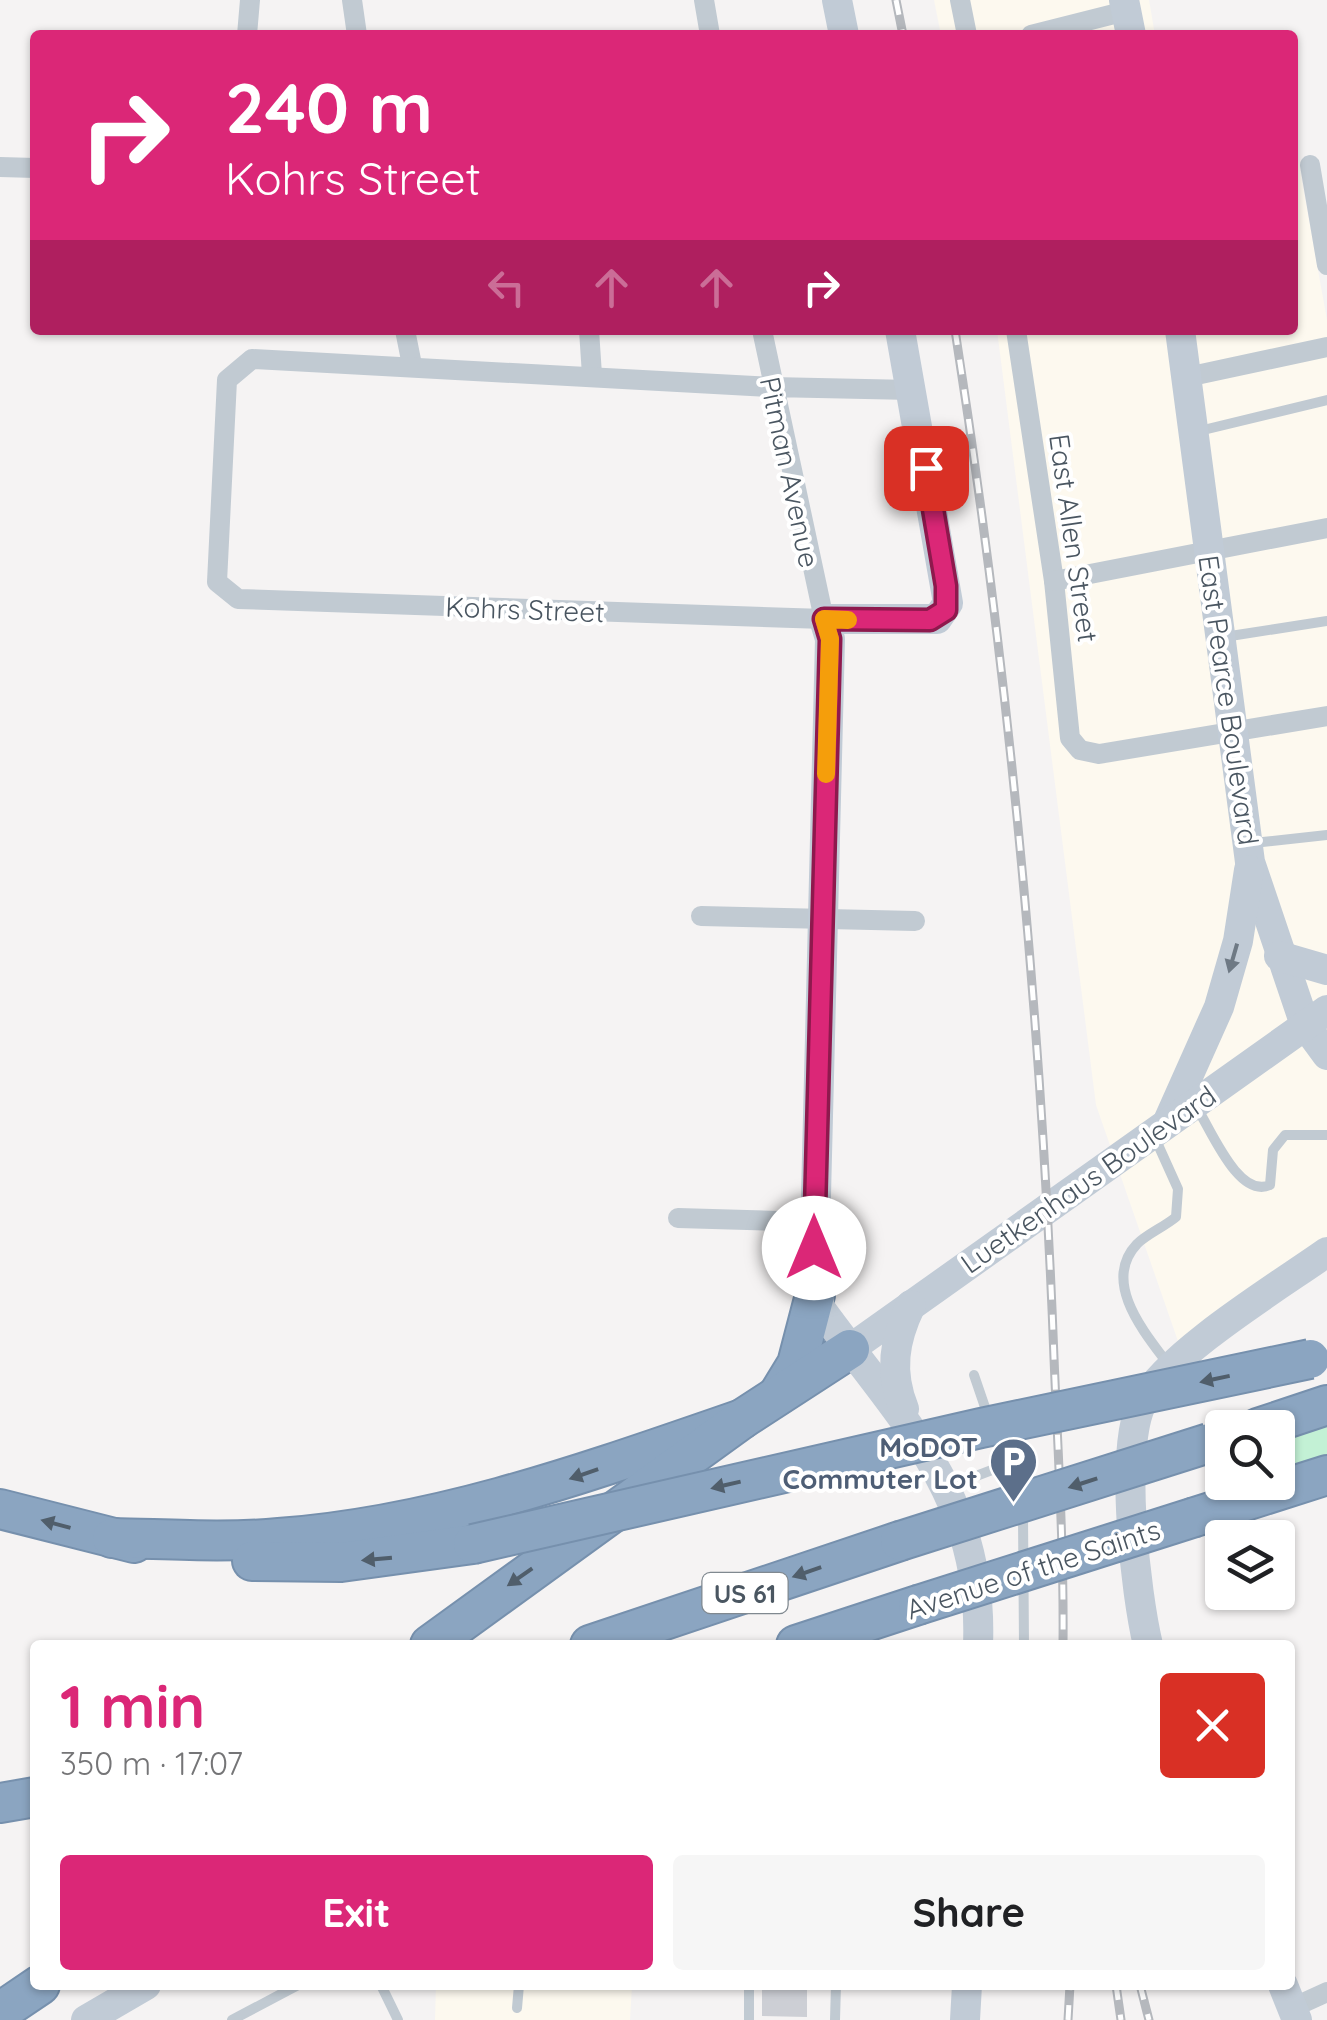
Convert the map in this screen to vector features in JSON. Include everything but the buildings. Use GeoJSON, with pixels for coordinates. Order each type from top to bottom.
{"type":"FeatureCollection","features":[{"type":"Feature","properties":{"kind":"highway"},"geometry":{"type":"LineString","coordinates":[[777,1397],[797,1364],[815,1295]]}},
{"type":"Feature","properties":{"kind":"highway"},"geometry":{"type":"LineString","coordinates":[[437,1640],[742,1420],[850,1349]]}},
{"type":"Feature","properties":{"kind":"highway"},"geometry":{"type":"LineString","coordinates":[[0,1509],[193,1557],[341,1562],[473,1544],[982,1428],[1319,1357]]}},
{"type":"Feature","properties":{"kind":"highway"},"geometry":{"type":"LineString","coordinates":[[1295,1416],[1327,1405]]}},
{"type":"Feature","properties":{"kind":"highway"},"geometry":{"type":"LineString","coordinates":[[112,1538],[279,1538],[361,1527],[503,1499],[742,1420]]}},
{"type":"Feature","properties":{"kind":"highway","name":"US 61"},"geometry":{"type":"LineString","coordinates":[[605,1640],[1205,1444]]}},
{"type":"Feature","properties":{"kind":"highway","name":"Avenue of the Saints"},"geometry":{"type":"LineString","coordinates":[[811,1640],[1327,1475]]}},
{"type":"Feature","properties":{"kind":"highway"},"geometry":{"type":"LineString","coordinates":[[0,1803],[30,1797]]}},
{"type":"Feature","properties":{"kind":"highway"},"geometry":{"type":"LineString","coordinates":[[0,2012],[33,1990]]}},
{"type":"Feature","properties":{"kind":"street"},"geometry":{"type":"LineString","coordinates":[[248,30],[250,0]]}},
{"type":"Feature","properties":{"kind":"street"},"geometry":{"type":"LineString","coordinates":[[352,0],[356,30]]}},
{"type":"Feature","properties":{"kind":"street"},"geometry":{"type":"LineString","coordinates":[[704,0],[709,30]]}},
{"type":"Feature","properties":{"kind":"street"},"geometry":{"type":"LineString","coordinates":[[837,0],[843,30]]}},
{"type":"Feature","properties":{"kind":"street"},"geometry":{"type":"LineString","coordinates":[[960,0],[966,30]]}},
{"type":"Feature","properties":{"kind":"street"},"geometry":{"type":"LineString","coordinates":[[1055,30],[1127,15]]}},
{"type":"Feature","properties":{"kind":"street"},"geometry":{"type":"LineString","coordinates":[[0,167],[30,168]]}},
{"type":"Feature","properties":{"kind":"street"},"geometry":{"type":"LineString","coordinates":[[1310,167],[1327,265]]}},
{"type":"Feature","properties":{"kind":"street"},"geometry":{"type":"LineString","coordinates":[[406,335],[412,366],[771,388],[912,390],[901,335]]}},
{"type":"Feature","properties":{"kind":"street"},"geometry":{"type":"LineString","coordinates":[[589,335],[592,375]]}},
{"type":"Feature","properties":{"kind":"street","name":"Pitman Avenue"},"geometry":{"type":"LineString","coordinates":[[763,335],[771,388],[830,639],[813,1222],[815,1295]]}},
{"type":"Feature","properties":{"kind":"street","name":"East Allen Street"},"geometry":{"type":"LineString","coordinates":[[1017,335],[1054,581],[1070,738],[1080,750],[1099,754],[1234,729]]}},
{"type":"Feature","properties":{"kind":"street","name":"East Pearce Boulevard"},"geometry":{"type":"LineString","coordinates":[[1181,335],[1250,852],[1278,956],[1316,1018],[1327,1055]]}},
{"type":"Feature","properties":{"kind":"street"},"geometry":{"type":"LineString","coordinates":[[1187,377],[1327,347]]}},
{"type":"Feature","properties":{"kind":"street","name":"Kohrs Street"},"geometry":{"type":"LineString","coordinates":[[412,366],[252,359],[239,366],[227,380],[214,567],[217,582],[238,599],[930,620],[942,616],[948,602],[912,390]]}},
{"type":"Feature","properties":{"kind":"street"},"geometry":{"type":"LineString","coordinates":[[1054,581],[1210,554],[1327,528]]}},
{"type":"Feature","properties":{"kind":"street"},"geometry":{"type":"LineString","coordinates":[[1234,729],[1327,716]]}},
{"type":"Feature","properties":{"kind":"street"},"geometry":{"type":"LineString","coordinates":[[1172,1119],[1219,1007],[1238,942],[1250,852]]}},
{"type":"Feature","properties":{"kind":"street"},"geometry":{"type":"LineString","coordinates":[[701,916],[915,921]]}},
{"type":"Feature","properties":{"kind":"street"},"geometry":{"type":"LineString","coordinates":[[1278,956],[1327,970]]}},
{"type":"Feature","properties":{"kind":"street","name":"Luetkenhaus Boulevard"},"geometry":{"type":"LineString","coordinates":[[850,1349],[1316,1018]]}},
{"type":"Feature","properties":{"kind":"street"},"geometry":{"type":"LineString","coordinates":[[678,1218],[813,1222]]}},
{"type":"Feature","properties":{"kind":"street"},"geometry":{"type":"LineString","coordinates":[[1147,1640],[1137,1597],[1134,1426],[1143,1401],[1171,1368],[1327,1252]]}},
{"type":"Feature","properties":{"kind":"street"},"geometry":{"type":"LineString","coordinates":[[815,1295],[949,1486],[971,1552],[978,1640]]}},
{"type":"Feature","properties":{"kind":"street"},"geometry":{"type":"LineString","coordinates":[[911,1304],[898,1336],[894,1368],[895,1384],[914,1435]]}},
{"type":"Feature","properties":{"kind":"street"},"geometry":{"type":"LineString","coordinates":[[86,2020],[137,1990]]}},
{"type":"Feature","properties":{"kind":"street"},"geometry":{"type":"LineString","coordinates":[[965,2020],[967,1990]]}},
{"type":"Feature","properties":{"kind":"street"},"geometry":{"type":"LineString","coordinates":[[1290,2004],[1327,1992]]}},
{"type":"Feature","properties":{"kind":"lane"},"geometry":{"type":"LineString","coordinates":[[1194,432],[1327,400]]}},
{"type":"Feature","properties":{"kind":"lane"},"geometry":{"type":"LineString","coordinates":[[1221,637],[1327,621]]}},
{"type":"Feature","properties":{"kind":"lane"},"geometry":{"type":"LineString","coordinates":[[1250,852],[1327,836]]}},
{"type":"Feature","properties":{"kind":"lane"},"geometry":{"type":"LineString","coordinates":[[1172,1119],[1247,1186],[1260,1190],[1270,1185],[1272,1150],[1286,1135],[1327,1135]]}},
{"type":"Feature","properties":{"kind":"lane"},"geometry":{"type":"LineString","coordinates":[[1171,1368],[1132,1316],[1124,1278],[1127,1259],[1138,1242],[1176,1217],[1178,1189],[1172,1119]]}},
{"type":"Feature","properties":{"kind":"lane"},"geometry":{"type":"LineString","coordinates":[[974,1375],[1023,1517],[1024,1640]]}},
{"type":"Feature","properties":{"kind":"lane"},"geometry":{"type":"LineString","coordinates":[[949,1486],[1005,1465]]}},
{"type":"Feature","properties":{"kind":"lane"},"geometry":{"type":"LineString","coordinates":[[232,2020],[289,1990]]}},
{"type":"Feature","properties":{"kind":"lane"},"geometry":{"type":"LineString","coordinates":[[383,1990],[398,2020]]}},
{"type":"Feature","properties":{"kind":"lane"},"geometry":{"type":"LineString","coordinates":[[517,2008],[519,1990]]}},
{"type":"Feature","properties":{"kind":"lane"},"geometry":{"type":"LineString","coordinates":[[749,1990],[750,2020]]}},
{"type":"Feature","properties":{"kind":"lane"},"geometry":{"type":"LineString","coordinates":[[835,2020],[836,1990]]}},
{"type":"Feature","properties":{"kind":"shaded area"},"geometry":{"type":"Polygon","coordinates":[[[934,0],[1149,0],[1154,30],[940,30],[934,0]]]}},
{"type":"Feature","properties":{"kind":"shaded area"},"geometry":{"type":"Polygon","coordinates":[[[1298,160],[1327,320],[1327,1239],[1180,1347],[1096,1105],[998,335],[1298,335],[1298,160]]]}},
{"type":"Feature","properties":{"kind":"shaded area"},"geometry":{"type":"Polygon","coordinates":[[[436,1990],[632,1990],[630,2020],[435,2020],[436,1990]]]}},
{"type":"Feature","properties":{"kind":"green space"},"geometry":{"type":"Polygon","coordinates":[[[1327,1422],[1327,1456],[1295,1466],[1295,1432],[1327,1422]]]}},
{"type":"Feature","properties":{"kind":"railway"},"geometry":{"type":"LineString","coordinates":[[896,0],[902,30]]}},
{"type":"Feature","properties":{"kind":"railway"},"geometry":{"type":"LineString","coordinates":[[956,335],[991,586],[1031,971],[1048,1229],[1063,1640]]}},
{"type":"Feature","properties":{"kind":"railway"},"geometry":{"type":"LineString","coordinates":[[1068,2020],[1070,1990]]}},
{"type":"Feature","properties":{"kind":"railway"},"geometry":{"type":"LineString","coordinates":[[1117,1990],[1121,2020]]}},
{"type":"Feature","properties":{"kind":"railway"},"geometry":{"type":"LineString","coordinates":[[1141,1990],[1149,2020]]}},
{"type":"Feature","properties":{"kind":"slow traffic"},"geometry":{"type":"LineString","coordinates":[[826,774],[830,639],[824,619],[848,620]]}},
{"type":"Feature","properties":{"kind":"place","name":"MoDOT Commuter Lot"},"geometry":{"type":"Point","coordinates":[1013,1504]}},
{"type":"Feature","properties":{"kind":"route"},"geometry":{"type":"LineString","coordinates":[[814,1248],[830,639],[824,619],[937,620],[942,616],[948,602],[926,468]]}}]}
